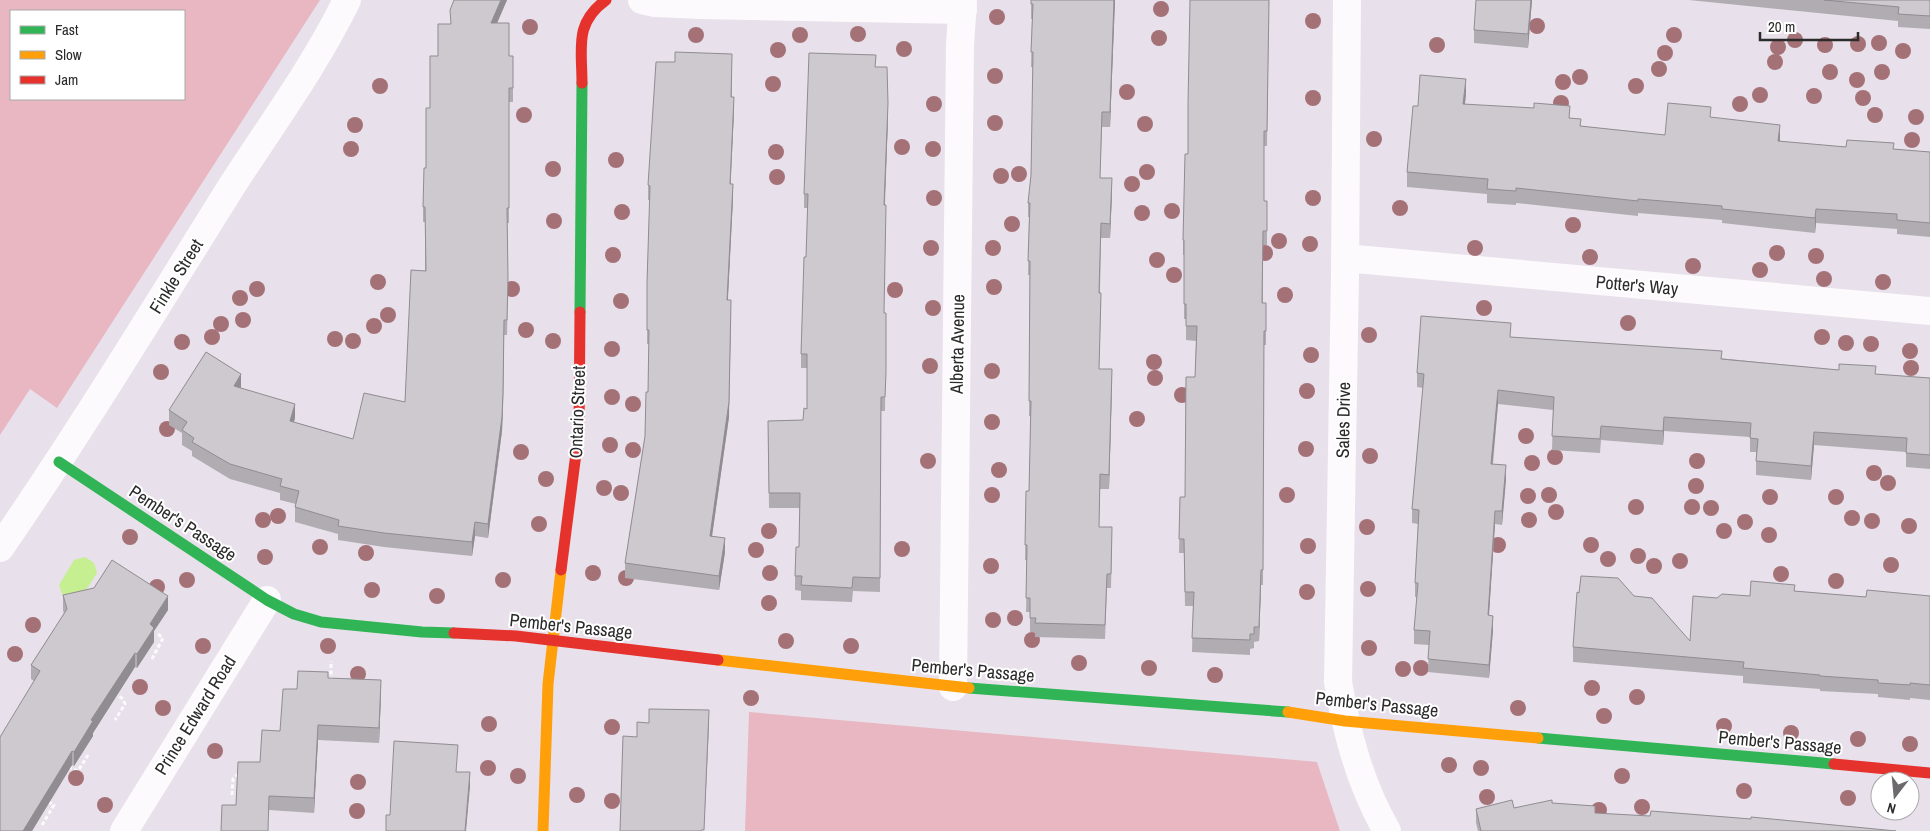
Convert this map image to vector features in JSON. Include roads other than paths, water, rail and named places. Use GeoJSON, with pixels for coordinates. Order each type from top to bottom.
{"type":"FeatureCollection","features":[{"type":"Feature","properties":{"kind":"street","name":"Finkle Street"},"geometry":{"type":"LineString","coordinates":[[0,548],[59,462],[304,75],[339,17],[347,0]]}},
{"type":"Feature","properties":{"kind":"street","name":"Ontario Street"},"geometry":{"type":"LineString","coordinates":[[544,831],[548,684],[579,430],[582,36],[584,24],[589,15],[606,0]]}},
{"type":"Feature","properties":{"kind":"street"},"geometry":{"type":"LineString","coordinates":[[642,0],[655,3],[702,5],[963,5]]}},
{"type":"Feature","properties":{"kind":"street","name":"Sales Drive"},"geometry":{"type":"LineString","coordinates":[[1347,0],[1338,682],[1345,720],[1356,762],[1372,805],[1387,831]]}},
{"type":"Feature","properties":{"kind":"street","name":"Alberta Avenue"},"geometry":{"type":"LineString","coordinates":[[952,687],[960,45],[963,5]]}},
{"type":"Feature","properties":{"kind":"street","name":"Potter's Way"},"geometry":{"type":"LineString","coordinates":[[1345,258],[1930,311]]}},
{"type":"Feature","properties":{"kind":"street","name":"Pember's Passage"},"geometry":{"type":"LineString","coordinates":[[59,462],[268,600],[294,614],[321,622],[422,632],[516,636],[952,687],[1294,712],[1345,720],[1930,773]]}},
{"type":"Feature","properties":{"kind":"street","name":"Prince Edward Road"},"geometry":{"type":"LineString","coordinates":[[124,831],[268,600]]}}]}
